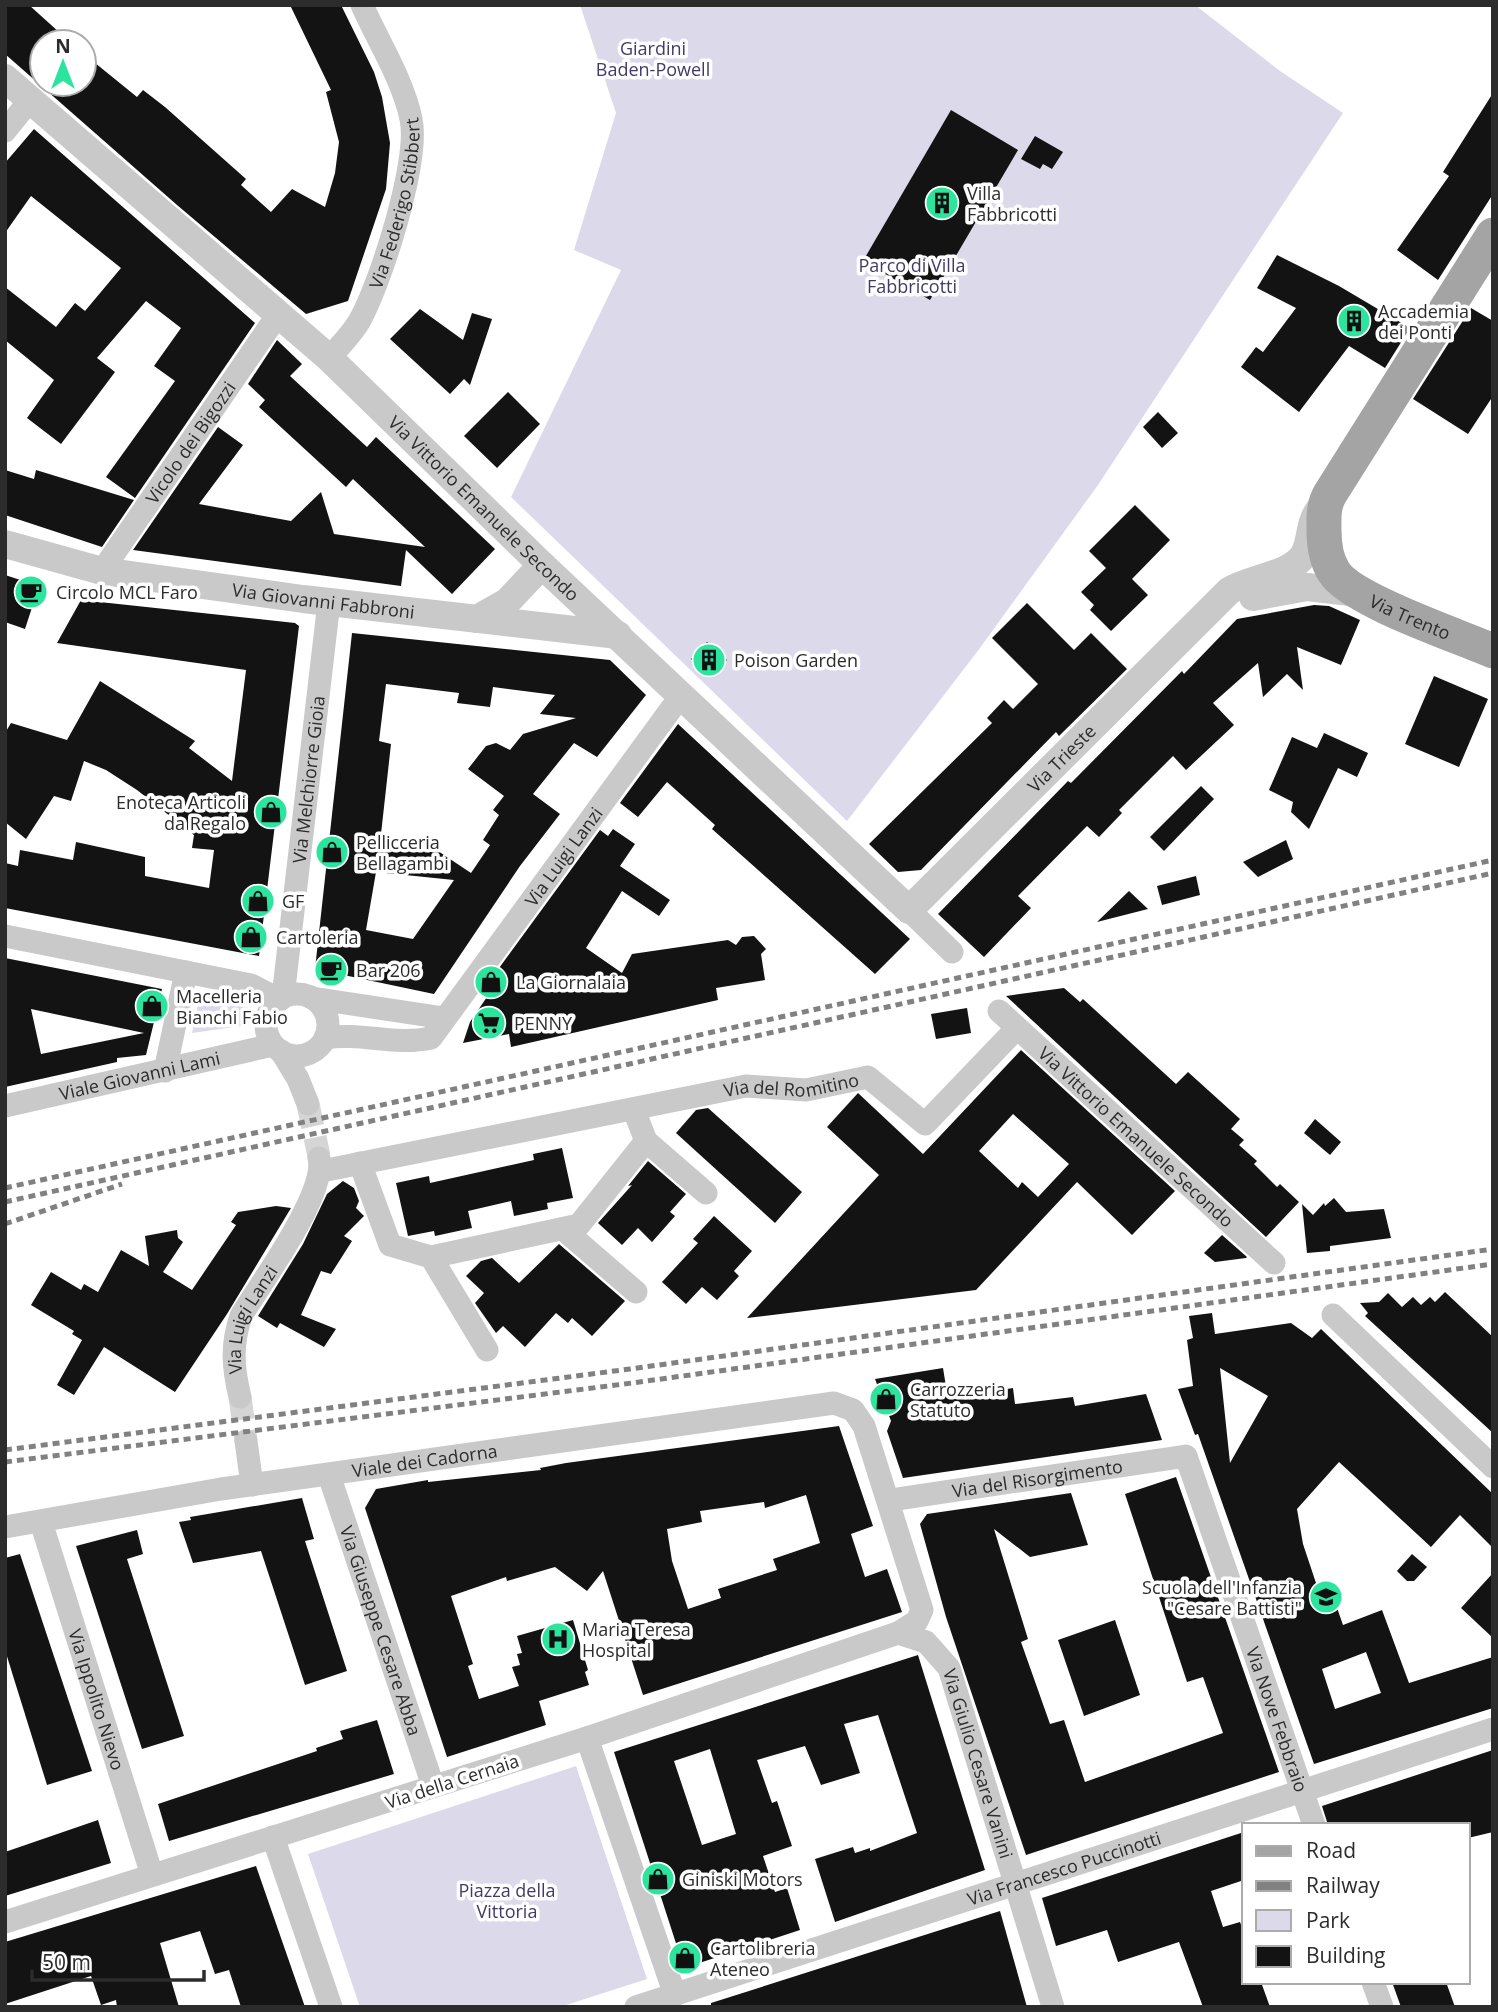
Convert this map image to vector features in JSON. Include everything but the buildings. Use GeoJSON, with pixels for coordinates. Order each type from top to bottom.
{"type":"FeatureCollection","features":[{"type":"Feature","properties":{"kind":"main road","name":"Via Trieste"},"geometry":{"type":"LineString","coordinates":[[1324,504],[1493,235]]}},
{"type":"Feature","properties":{"kind":"main road"},"geometry":{"type":"LineString","coordinates":[[1324,504],[1325,547],[1346,582]]}},
{"type":"Feature","properties":{"kind":"main road","name":"Via Trento"},"geometry":{"type":"LineString","coordinates":[[1346,582],[1493,651]]}},
{"type":"Feature","properties":{"kind":"street","name":"Via Federigo Stibbert"},"geometry":{"type":"LineString","coordinates":[[329,358],[353,331],[365,309],[398,214],[414,146],[408,104],[362,5]]}},
{"type":"Feature","properties":{"kind":"street","name":"Via Vittorio Emanuele Secondo"},"geometry":{"type":"LineString","coordinates":[[5,78],[329,358],[541,565],[682,694],[952,952]]}},
{"type":"Feature","properties":{"kind":"street"},"geometry":{"type":"LineString","coordinates":[[5,131],[30,100]]}},
{"type":"Feature","properties":{"kind":"street","name":"Vicolo dei Bigozzi"},"geometry":{"type":"LineString","coordinates":[[102,572],[279,313]]}},
{"type":"Feature","properties":{"kind":"street","name":"Via Trieste"},"geometry":{"type":"LineString","coordinates":[[909,910],[1229,591],[1242,583],[1297,564],[1306,550],[1313,518],[1324,504]]}},
{"type":"Feature","properties":{"kind":"street","name":"Via Giovanni Fabbroni"},"geometry":{"type":"LineString","coordinates":[[5,544],[102,572],[328,602],[618,635]]}},
{"type":"Feature","properties":{"kind":"street"},"geometry":{"type":"LineString","coordinates":[[477,619],[507,602],[541,565]]}},
{"type":"Feature","properties":{"kind":"street","name":"Via Trieste"},"geometry":{"type":"LineString","coordinates":[[1214,608],[1265,594],[1346,582]]}},
{"type":"Feature","properties":{"kind":"street"},"geometry":{"type":"LineString","coordinates":[[530,624],[553,612],[561,604],[568,590]]}},
{"type":"Feature","properties":{"kind":"street","name":"Via Melchiorre Gioia"},"geometry":{"type":"LineString","coordinates":[[282,998],[328,602]]}},
{"type":"Feature","properties":{"kind":"street","name":"Via Luigi Lanzi"},"geometry":{"type":"LineString","coordinates":[[322,1042],[352,1035],[404,1042],[431,1038],[682,694]]}},
{"type":"Feature","properties":{"kind":"street"},"geometry":{"type":"LineString","coordinates":[[5,936],[234,981],[259,987],[282,998]]}},
{"type":"Feature","properties":{"kind":"street"},"geometry":{"type":"LineString","coordinates":[[234,981],[267,976],[279,968],[288,955]]}},
{"type":"Feature","properties":{"kind":"street"},"geometry":{"type":"LineString","coordinates":[[165,1070],[186,972]]}},
{"type":"Feature","properties":{"kind":"street"},"geometry":{"type":"LineString","coordinates":[[312,998],[327,1016],[307,1100],[267,1031],[272,1006],[282,998],[300,994],[444,1018]]}},
{"type":"Feature","properties":{"kind":"street","name":"Via Vittorio Emanuele Secondo"},"geometry":{"type":"LineString","coordinates":[[999,1011],[1274,1263]]}},
{"type":"Feature","properties":{"kind":"street","name":"Via del Romitino"},"geometry":{"type":"LineString","coordinates":[[360,1163],[746,1086],[806,1090],[868,1077],[925,1124],[1017,1028]]}},
{"type":"Feature","properties":{"kind":"street"},"geometry":{"type":"LineString","coordinates":[[277,1048],[292,1055],[304,1055],[322,1042]]}},
{"type":"Feature","properties":{"kind":"street","name":"Viale Giovanni Lami"},"geometry":{"type":"LineString","coordinates":[[5,1106],[277,1048]]}},
{"type":"Feature","properties":{"kind":"street"},"geometry":{"type":"LineString","coordinates":[[634,1110],[646,1141],[706,1193]]}},
{"type":"Feature","properties":{"kind":"street"},"geometry":{"type":"LineString","coordinates":[[360,1163],[390,1245],[431,1256],[579,1225],[646,1141]]}},
{"type":"Feature","properties":{"kind":"street","name":"Via Luigi Lanzi"},"geometry":{"type":"LineString","coordinates":[[240,1397],[232,1360],[241,1316],[303,1216],[321,1163],[360,1163]]}},
{"type":"Feature","properties":{"kind":"street"},"geometry":{"type":"LineString","coordinates":[[563,1229],[636,1292]]}},
{"type":"Feature","properties":{"kind":"street"},"geometry":{"type":"LineString","coordinates":[[431,1256],[487,1350]]}},
{"type":"Feature","properties":{"kind":"street"},"geometry":{"type":"LineString","coordinates":[[1333,1315],[1493,1467]]}},
{"type":"Feature","properties":{"kind":"street","name":"Viale dei Cadorna"},"geometry":{"type":"LineString","coordinates":[[5,1527],[253,1485],[821,1404],[847,1406],[861,1420],[890,1500]]}},
{"type":"Feature","properties":{"kind":"street"},"geometry":{"type":"LineString","coordinates":[[246,1441],[253,1485]]}},
{"type":"Feature","properties":{"kind":"street","name":"Via del Risorgimento"},"geometry":{"type":"LineString","coordinates":[[890,1500],[1186,1456]]}},
{"type":"Feature","properties":{"kind":"street","name":"Via Nove Febbraio"},"geometry":{"type":"LineString","coordinates":[[1186,1456],[1313,1823]]}},
{"type":"Feature","properties":{"kind":"street","name":"Via Giuseppe Cesare Abba"},"geometry":{"type":"LineString","coordinates":[[328,1475],[433,1787]]}},
{"type":"Feature","properties":{"kind":"street"},"geometry":{"type":"LineString","coordinates":[[890,1500],[922,1602],[917,1621],[898,1633]]}},
{"type":"Feature","properties":{"kind":"street","name":"Via Ippolito Nievo"},"geometry":{"type":"LineString","coordinates":[[41,1522],[152,1875]]}},
{"type":"Feature","properties":{"kind":"street","name":"Via della Cernaia"},"geometry":{"type":"LineString","coordinates":[[5,1922],[587,1738],[898,1633]]}},
{"type":"Feature","properties":{"kind":"street","name":"Via Giulio Cesare Vanini"},"geometry":{"type":"LineString","coordinates":[[898,1633],[926,1642],[949,1668],[1053,2007]]}},
{"type":"Feature","properties":{"kind":"street","name":"Via Francesco Puccinotti"},"geometry":{"type":"LineString","coordinates":[[636,2007],[1493,1729]]}},
{"type":"Feature","properties":{"kind":"street"},"geometry":{"type":"LineString","coordinates":[[587,1738],[675,1995]]}},
{"type":"Feature","properties":{"kind":"street"},"geometry":{"type":"LineString","coordinates":[[274,1837],[331,2007]]}},
{"type":"Feature","properties":{"kind":"street"},"geometry":{"type":"LineString","coordinates":[[1374,1984],[1382,2007]]}},
{"type":"Feature","properties":{"kind":"green space","name":"Parco di Villa Fabbricotti"},"geometry":{"type":"Polygon","coordinates":[[[580,5],[1195,5],[1280,71],[1343,113],[1098,485],[977,652],[847,821],[511,497],[621,270],[574,250],[616,113],[580,5]]]}},
{"type":"Feature","properties":{"kind":"green space"},"geometry":{"type":"Polygon","coordinates":[[[199,999],[250,1008],[248,1025],[192,1033],[199,999]]]}},
{"type":"Feature","properties":{"kind":"green space","name":"Piazza della Vittoria"},"geometry":{"type":"Polygon","coordinates":[[[576,1766],[647,1979],[560,2007],[360,2007],[308,1854],[576,1766]]]}},
{"type":"Feature","properties":{"kind":"tunnel"},"geometry":{"type":"LineString","coordinates":[[308,1104],[319,1156]]}},
{"type":"Feature","properties":{"kind":"tunnel"},"geometry":{"type":"LineString","coordinates":[[240,1397],[246,1441]]}},
{"type":"Feature","properties":{"kind":"railway"},"geometry":{"type":"LineString","coordinates":[[5,1188],[1493,860]]}},
{"type":"Feature","properties":{"kind":"railway"},"geometry":{"type":"LineString","coordinates":[[5,1202],[1493,873]]}},
{"type":"Feature","properties":{"kind":"railway"},"geometry":{"type":"LineString","coordinates":[[5,1224],[122,1184]]}},
{"type":"Feature","properties":{"kind":"railway"},"geometry":{"type":"LineString","coordinates":[[5,1450],[630,1369],[1493,1249]]}},
{"type":"Feature","properties":{"kind":"railway"},"geometry":{"type":"LineString","coordinates":[[5,1462],[632,1383],[1493,1264]]}},
{"type":"Feature","properties":{"kind":"place","name":"Villa Fabbricotti"},"geometry":{"type":"Point","coordinates":[942,203]}},
{"type":"Feature","properties":{"kind":"place","name":"Accademia dei Ponti"},"geometry":{"type":"Point","coordinates":[1354,321]}},
{"type":"Feature","properties":{"kind":"place","name":"Circolo MCL Faro"},"geometry":{"type":"Point","coordinates":[31,592]}},
{"type":"Feature","properties":{"kind":"place","name":"Poison Garden"},"geometry":{"type":"Point","coordinates":[709,660]}},
{"type":"Feature","properties":{"kind":"place","name":"Enoteca Articoli da Regalo"},"geometry":{"type":"Point","coordinates":[271,812]}},
{"type":"Feature","properties":{"kind":"place","name":"Pellicceria Bellagambi"},"geometry":{"type":"Point","coordinates":[332,852]}},
{"type":"Feature","properties":{"kind":"place","name":"GF"},"geometry":{"type":"Point","coordinates":[258,901]}},
{"type":"Feature","properties":{"kind":"place","name":"Cartoleria"},"geometry":{"type":"Point","coordinates":[251,937]}},
{"type":"Feature","properties":{"kind":"place","name":"Bar 206"},"geometry":{"type":"Point","coordinates":[331,970]}},
{"type":"Feature","properties":{"kind":"place","name":"La Giornalaia"},"geometry":{"type":"Point","coordinates":[491,982]}},
{"type":"Feature","properties":{"kind":"place","name":"Macelleria Bianchi Fabio"},"geometry":{"type":"Point","coordinates":[152,1006]}},
{"type":"Feature","properties":{"kind":"place","name":"PENNY"},"geometry":{"type":"Point","coordinates":[489,1023]}},
{"type":"Feature","properties":{"kind":"place","name":"Carrozzeria Statuto"},"geometry":{"type":"Point","coordinates":[886,1399]}},
{"type":"Feature","properties":{"kind":"place","name":"Scuola dell'Infanzia \"Cesare Battisti\""},"geometry":{"type":"Point","coordinates":[1326,1597]}},
{"type":"Feature","properties":{"kind":"place","name":"Maria Teresa Hospital"},"geometry":{"type":"Point","coordinates":[558,1639]}},
{"type":"Feature","properties":{"kind":"place","name":"Giniski Motors"},"geometry":{"type":"Point","coordinates":[658,1879]}},
{"type":"Feature","properties":{"kind":"place","name":"Cartolibreria Ateneo"},"geometry":{"type":"Point","coordinates":[685,1958]}},
{"type":"Feature","properties":{"kind":"park label","name":"Giardini Baden-Powell"},"geometry":{"type":"Point","coordinates":[653,58]}}]}
